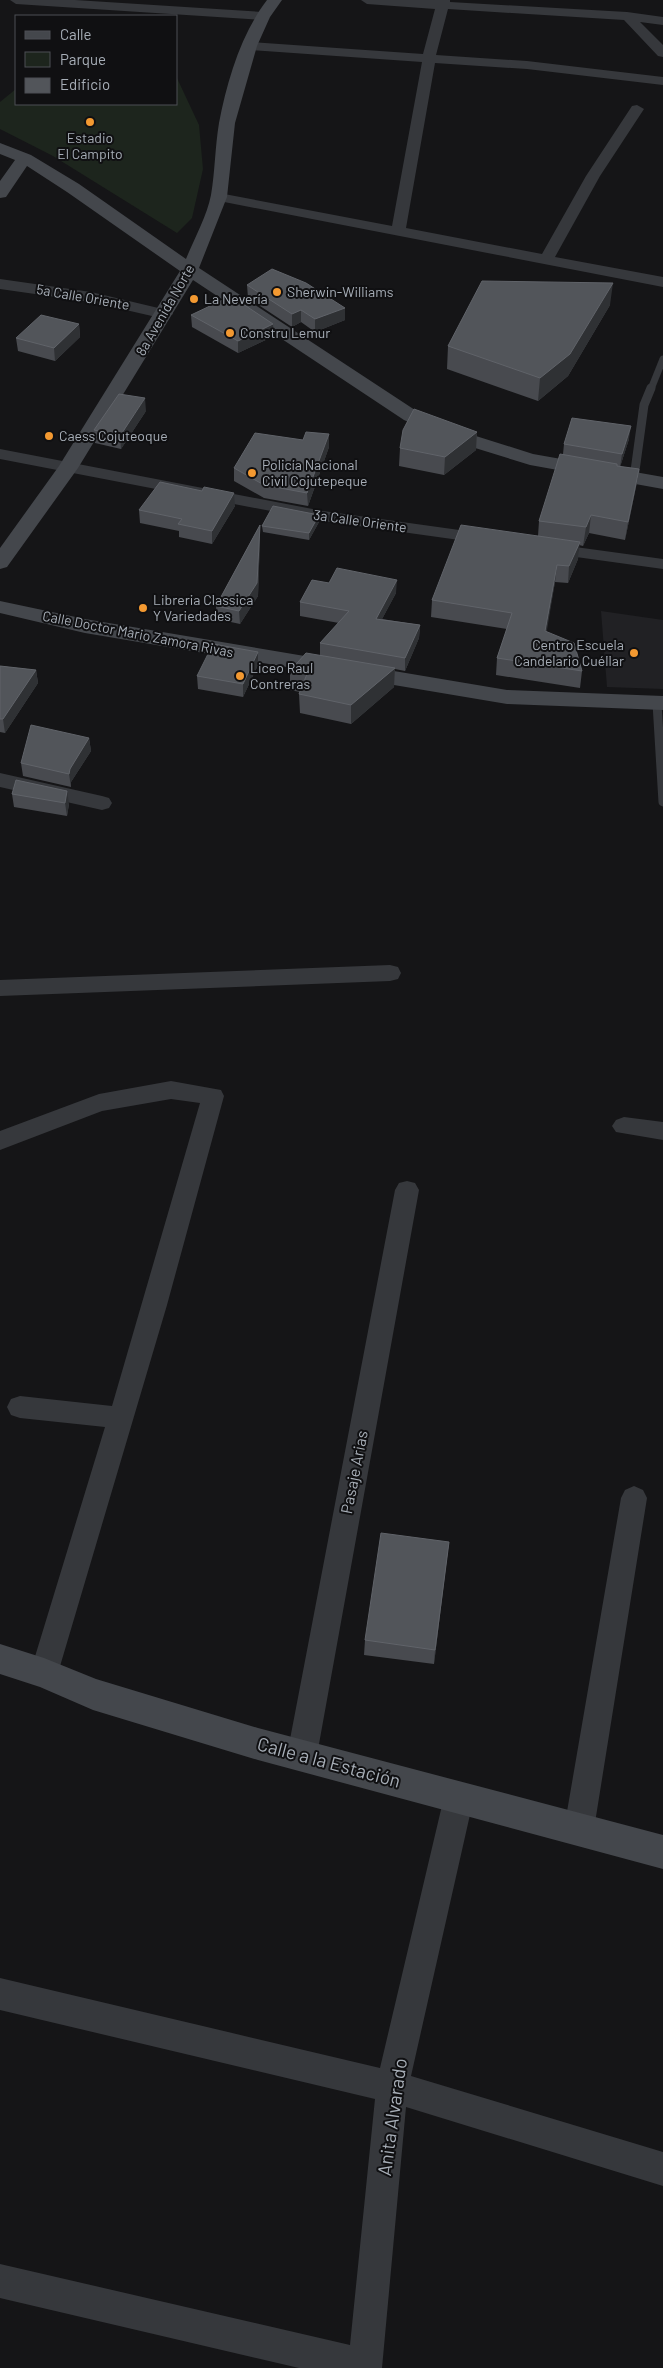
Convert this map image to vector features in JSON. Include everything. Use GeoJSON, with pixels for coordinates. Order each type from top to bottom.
{"type":"FeatureCollection","features":[{"type":"Feature","properties":{"kind":"street"},"geometry":{"type":"LineString","coordinates":[[16,0],[263,16]]}},
{"type":"Feature","properties":{"kind":"street","name":"8a Avenida Norte"},"geometry":{"type":"LineString","coordinates":[[0,563],[68,468],[166,314],[190,270],[219,197],[227,123],[249,46],[263,16],[274,0]]}},
{"type":"Feature","properties":{"kind":"street"},"geometry":{"type":"LineString","coordinates":[[367,0],[444,3],[628,16],[663,21]]}},
{"type":"Feature","properties":{"kind":"street"},"geometry":{"type":"LineString","coordinates":[[398,232],[429,58],[444,3]]}},
{"type":"Feature","properties":{"kind":"street"},"geometry":{"type":"LineString","coordinates":[[628,16],[663,53]]}},
{"type":"Feature","properties":{"kind":"street"},"geometry":{"type":"LineString","coordinates":[[249,46],[528,65],[663,81]]}},
{"type":"Feature","properties":{"kind":"street"},"geometry":{"type":"LineString","coordinates":[[546,260],[593,176],[637,109]]}},
{"type":"Feature","properties":{"kind":"street"},"geometry":{"type":"LineString","coordinates":[[0,148],[25,158],[74,188],[190,270],[386,400],[426,423],[454,435],[511,454],[564,466],[663,483]]}},
{"type":"Feature","properties":{"kind":"street"},"geometry":{"type":"LineString","coordinates":[[0,192],[25,158]]}},
{"type":"Feature","properties":{"kind":"street"},"geometry":{"type":"LineString","coordinates":[[219,197],[663,282]]}},
{"type":"Feature","properties":{"kind":"street","name":"5a Calle Oriente"},"geometry":{"type":"LineString","coordinates":[[0,284],[91,297],[166,314]]}},
{"type":"Feature","properties":{"kind":"street","name":"3a Calle Oriente"},"geometry":{"type":"LineString","coordinates":[[0,454],[323,516],[508,542]]}},
{"type":"Feature","properties":{"kind":"street"},"geometry":{"type":"LineString","coordinates":[[527,545],[663,564]]}},
{"type":"Feature","properties":{"kind":"street","name":"Calle Doctor Mario Zamora Rivas"},"geometry":{"type":"LineString","coordinates":[[0,607],[94,628],[507,697],[660,703]]}},
{"type":"Feature","properties":{"kind":"street"},"geometry":{"type":"LineString","coordinates":[[0,780],[102,803]]}},
{"type":"Feature","properties":{"kind":"street"},"geometry":{"type":"LineString","coordinates":[[0,988],[390,973]]}},
{"type":"Feature","properties":{"kind":"street"},"geometry":{"type":"LineString","coordinates":[[0,1141],[99,1103],[171,1090],[213,1096],[121,1418],[44,1673]]}},
{"type":"Feature","properties":{"kind":"street"},"geometry":{"type":"LineString","coordinates":[[624,1126],[663,1131]]}},
{"type":"Feature","properties":{"kind":"street","name":"Pasaje Arias"},"geometry":{"type":"LineString","coordinates":[[302,1755],[407,1190]]}},
{"type":"Feature","properties":{"kind":"street"},"geometry":{"type":"LineString","coordinates":[[20,1407],[121,1418]]}},
{"type":"Feature","properties":{"kind":"street"},"geometry":{"type":"LineString","coordinates":[[579,1829],[634,1498]]}},
{"type":"Feature","properties":{"kind":"street","name":"Calle a la Estación"},"geometry":{"type":"LineString","coordinates":[[0,1659],[44,1673],[93,1694],[302,1755],[663,1852]]}},
{"type":"Feature","properties":{"kind":"street","name":"Anita Alvarado"},"geometry":{"type":"LineString","coordinates":[[362,2365],[392,2087],[459,1797]]}},
{"type":"Feature","properties":{"kind":"street"},"geometry":{"type":"LineString","coordinates":[[0,1994],[392,2087],[663,2169]]}},
{"type":"Feature","properties":{"kind":"street"},"geometry":{"type":"LineString","coordinates":[[0,2281],[362,2365]]}},
{"type":"Feature","properties":{"kind":"lane"},"geometry":{"type":"LineString","coordinates":[[634,478],[644,405],[663,359]]}},
{"type":"Feature","properties":{"kind":"lane"},"geometry":{"type":"LineString","coordinates":[[660,703],[663,802]]}},
{"type":"Feature","properties":{"kind":"shaded area","name":"Centro Escuela Candelario Cuéllar"},"geometry":{"type":"Polygon","coordinates":[[[601,611],[663,620],[663,689],[607,687],[601,611]]]}},
{"type":"Feature","properties":{"kind":"green space"},"geometry":{"type":"Polygon","coordinates":[[[178,80],[199,125],[203,169],[192,218],[177,233],[53,156],[0,129],[0,102],[15,90],[15,105],[178,105],[178,80]]]}},
{"type":"Feature","properties":{"kind":"building"},"geometry":{"type":"Polygon","coordinates":[[[272,269],[306,283],[345,308],[315,319],[301,310],[292,314],[247,285],[272,269]]]}},
{"type":"Feature","properties":{"kind":"building"},"geometry":{"type":"Polygon","coordinates":[[[482,281],[613,283],[570,354],[540,378],[448,346],[482,281]]]}},
{"type":"Feature","properties":{"kind":"building"},"geometry":{"type":"Polygon","coordinates":[[[231,296],[273,324],[238,341],[191,315],[231,296]]]}},
{"type":"Feature","properties":{"kind":"building"},"geometry":{"type":"Polygon","coordinates":[[[41,315],[79,324],[54,348],[16,338],[41,315]]]}},
{"type":"Feature","properties":{"kind":"building"},"geometry":{"type":"Polygon","coordinates":[[[119,394],[145,398],[120,436],[94,430],[119,394]]]}},
{"type":"Feature","properties":{"kind":"building"},"geometry":{"type":"Polygon","coordinates":[[[414,409],[477,432],[445,457],[400,448],[403,430],[414,409]]]}},
{"type":"Feature","properties":{"kind":"building"},"geometry":{"type":"Polygon","coordinates":[[[572,418],[631,426],[622,454],[564,444],[572,418]]]}},
{"type":"Feature","properties":{"kind":"building"},"geometry":{"type":"Polygon","coordinates":[[[306,432],[329,434],[307,493],[264,485],[234,468],[255,433],[303,440],[306,432]]]}},
{"type":"Feature","properties":{"kind":"building"},"geometry":{"type":"Polygon","coordinates":[[[560,454],[639,469],[628,522],[591,515],[586,527],[539,521],[560,454]]]}},
{"type":"Feature","properties":{"kind":"building"},"geometry":{"type":"Polygon","coordinates":[[[160,482],[202,491],[204,487],[234,493],[212,531],[178,524],[182,519],[139,510],[160,482]]]}},
{"type":"Feature","properties":{"kind":"building"},"geometry":{"type":"Polygon","coordinates":[[[273,506],[319,515],[309,533],[262,526],[273,506]]]}},
{"type":"Feature","properties":{"kind":"building"},"geometry":{"type":"Polygon","coordinates":[[[260,525],[257,583],[239,611],[216,606],[260,525]]]}},
{"type":"Feature","properties":{"kind":"building"},"geometry":{"type":"Polygon","coordinates":[[[461,525],[580,542],[569,566],[557,565],[545,631],[574,643],[582,671],[497,658],[512,613],[432,600],[461,525]]]}},
{"type":"Feature","properties":{"kind":"building"},"geometry":{"type":"Polygon","coordinates":[[[337,568],[397,580],[376,619],[420,625],[405,658],[320,643],[349,611],[300,602],[312,580],[329,583],[337,568]]]}},
{"type":"Feature","properties":{"kind":"building"},"geometry":{"type":"Polygon","coordinates":[[[213,644],[258,652],[243,684],[197,676],[213,644]]]}},
{"type":"Feature","properties":{"kind":"building"},"geometry":{"type":"Polygon","coordinates":[[[306,653],[395,668],[351,705],[299,694],[307,674],[290,671],[306,653]]]}},
{"type":"Feature","properties":{"kind":"building"},"geometry":{"type":"Polygon","coordinates":[[[0,666],[36,670],[3,719],[0,719],[0,666]]]}},
{"type":"Feature","properties":{"kind":"building"},"geometry":{"type":"Polygon","coordinates":[[[31,725],[89,738],[70,769],[69,774],[21,763],[31,725]]]}},
{"type":"Feature","properties":{"kind":"building"},"geometry":{"type":"Polygon","coordinates":[[[16,780],[67,791],[65,803],[12,794],[16,780]]]}},
{"type":"Feature","properties":{"kind":"building"},"geometry":{"type":"Polygon","coordinates":[[[381,1533],[449,1542],[435,1650],[365,1640],[381,1533]]]}},
{"type":"Feature","properties":{"kind":"place","name":"Estadio El Campito"},"geometry":{"type":"Point","coordinates":[90,122]}},
{"type":"Feature","properties":{"kind":"place","name":"Sherwin-Williams"},"geometry":{"type":"Point","coordinates":[277,292]}},
{"type":"Feature","properties":{"kind":"place","name":"La Nevería"},"geometry":{"type":"Point","coordinates":[194,299]}},
{"type":"Feature","properties":{"kind":"place","name":"Constru Lemur"},"geometry":{"type":"Point","coordinates":[230,333]}},
{"type":"Feature","properties":{"kind":"place","name":"Caess Cojuteoque"},"geometry":{"type":"Point","coordinates":[49,436]}},
{"type":"Feature","properties":{"kind":"place","name":"Policía Nacional Civil Cojutepeque"},"geometry":{"type":"Point","coordinates":[252,473]}},
{"type":"Feature","properties":{"kind":"place","name":"Libreria Classica Y Variedades"},"geometry":{"type":"Point","coordinates":[143,608]}},
{"type":"Feature","properties":{"kind":"place","name":"Centro Escuela Candelario Cuéllar"},"geometry":{"type":"Point","coordinates":[634,653]}},
{"type":"Feature","properties":{"kind":"place","name":"Liceo Raul Contreras"},"geometry":{"type":"Point","coordinates":[240,676]}}]}
